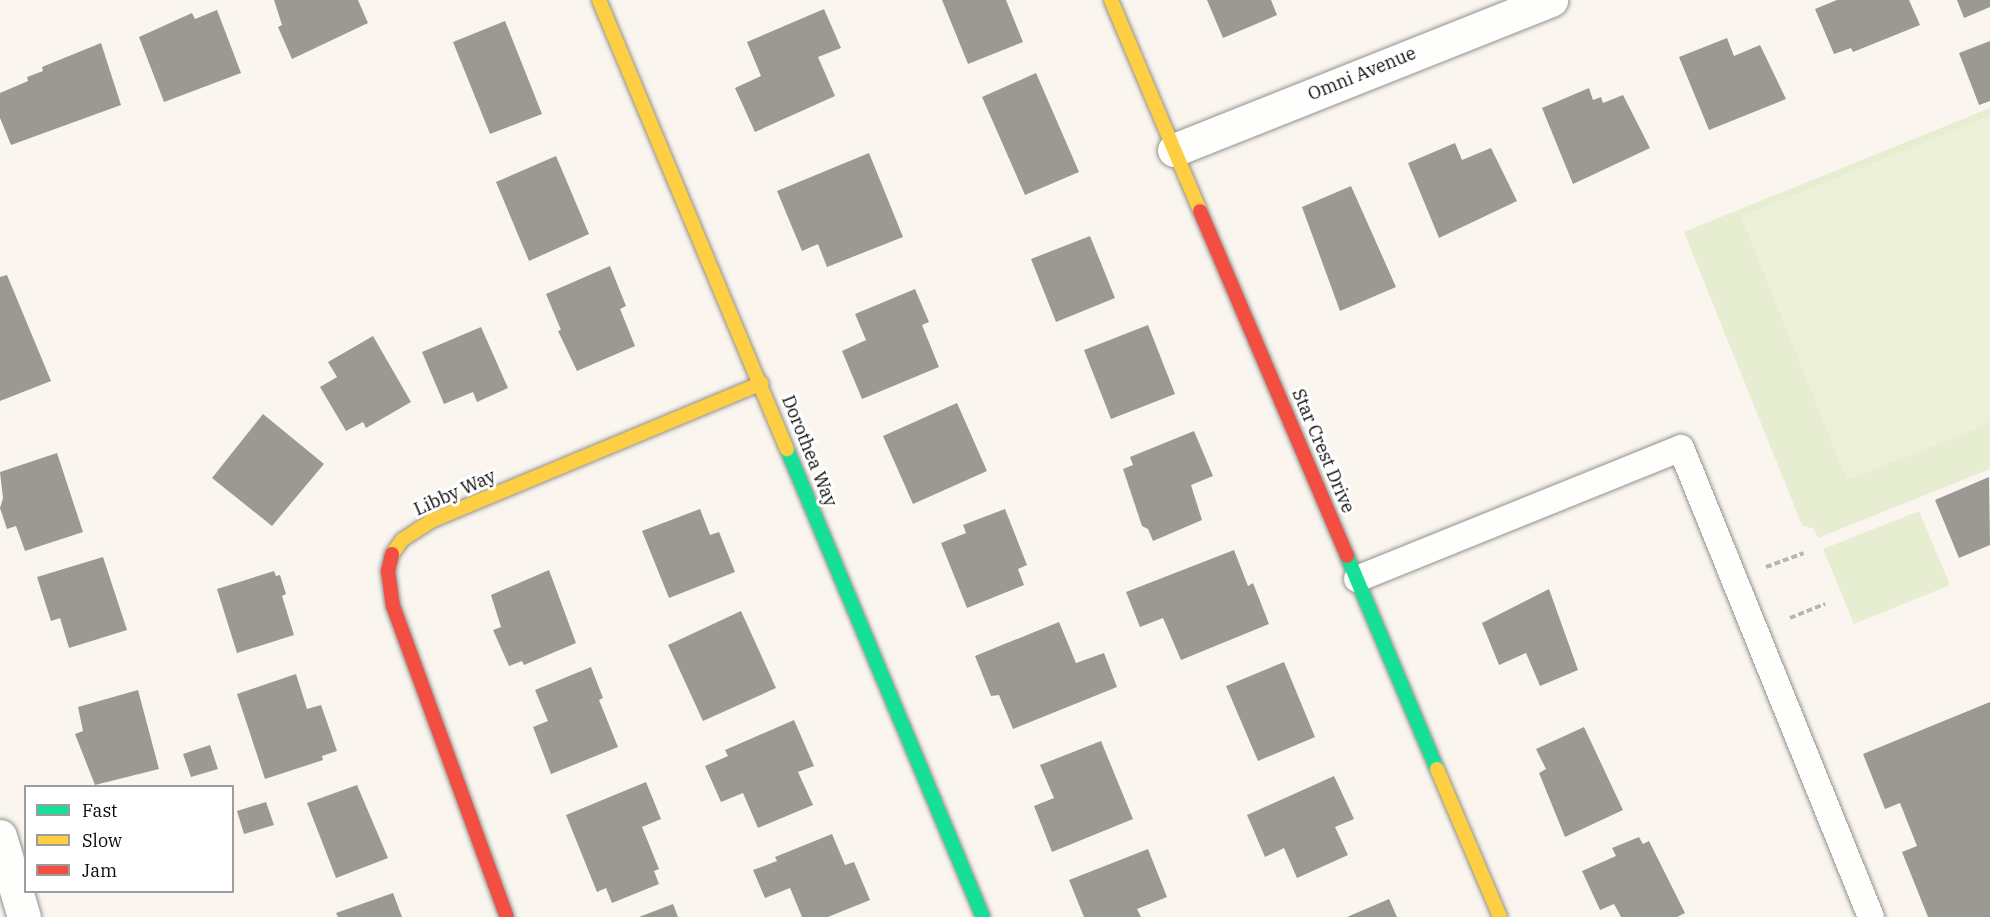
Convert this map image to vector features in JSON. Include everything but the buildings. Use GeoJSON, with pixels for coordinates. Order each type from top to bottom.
{"type":"FeatureCollection","features":[{"type":"Feature","properties":{"kind":"street","name":"Dorothea Way"},"geometry":{"type":"LineString","coordinates":[[599,0],[762,383],[983,917]]}},
{"type":"Feature","properties":{"kind":"street","name":"Star Crest Drive"},"geometry":{"type":"LineString","coordinates":[[1111,0],[1500,917]]}},
{"type":"Feature","properties":{"kind":"street","name":"Omni Avenue"},"geometry":{"type":"LineString","coordinates":[[1174,150],[1551,0]]}},
{"type":"Feature","properties":{"kind":"street","name":"Libby Way"},"geometry":{"type":"LineString","coordinates":[[507,917],[393,606],[388,570],[392,555],[402,540],[433,520],[762,383]]}},
{"type":"Feature","properties":{"kind":"street"},"geometry":{"type":"LineString","coordinates":[[0,836],[24,917]]}},
{"type":"Feature","properties":{"kind":"lane"},"geometry":{"type":"LineString","coordinates":[[1357,579],[1681,447],[1871,917]]}},
{"type":"Feature","properties":{"kind":"green space"},"geometry":{"type":"Polygon","coordinates":[[[1990,108],[1990,469],[1818,538],[1814,529],[1802,525],[1684,232],[1990,108]]]}},
{"type":"Feature","properties":{"kind":"green space"},"geometry":{"type":"Polygon","coordinates":[[[1990,116],[1990,423],[1847,480],[1741,216],[1990,116]]]}},
{"type":"Feature","properties":{"kind":"green space"},"geometry":{"type":"Polygon","coordinates":[[[1919,511],[1950,585],[1854,624],[1823,549],[1919,511]]]}},
{"type":"Feature","properties":{"kind":"traffic: fast"},"geometry":{"type":"LineString","coordinates":[[787,449],[983,917]]}},
{"type":"Feature","properties":{"kind":"traffic: fast"},"geometry":{"type":"LineString","coordinates":[[1347,556],[1437,769]]}},
{"type":"Feature","properties":{"kind":"traffic: slow"},"geometry":{"type":"LineString","coordinates":[[599,0],[787,449]]}},
{"type":"Feature","properties":{"kind":"traffic: slow"},"geometry":{"type":"LineString","coordinates":[[1111,0],[1200,211]]}},
{"type":"Feature","properties":{"kind":"traffic: slow"},"geometry":{"type":"LineString","coordinates":[[392,554],[402,540],[433,520],[762,383]]}},
{"type":"Feature","properties":{"kind":"traffic: slow"},"geometry":{"type":"LineString","coordinates":[[1437,769],[1500,917]]}},
{"type":"Feature","properties":{"kind":"traffic: jam"},"geometry":{"type":"LineString","coordinates":[[1200,211],[1347,556]]}},
{"type":"Feature","properties":{"kind":"traffic: jam"},"geometry":{"type":"LineString","coordinates":[[392,554],[388,571],[393,606],[507,917]]}}]}
